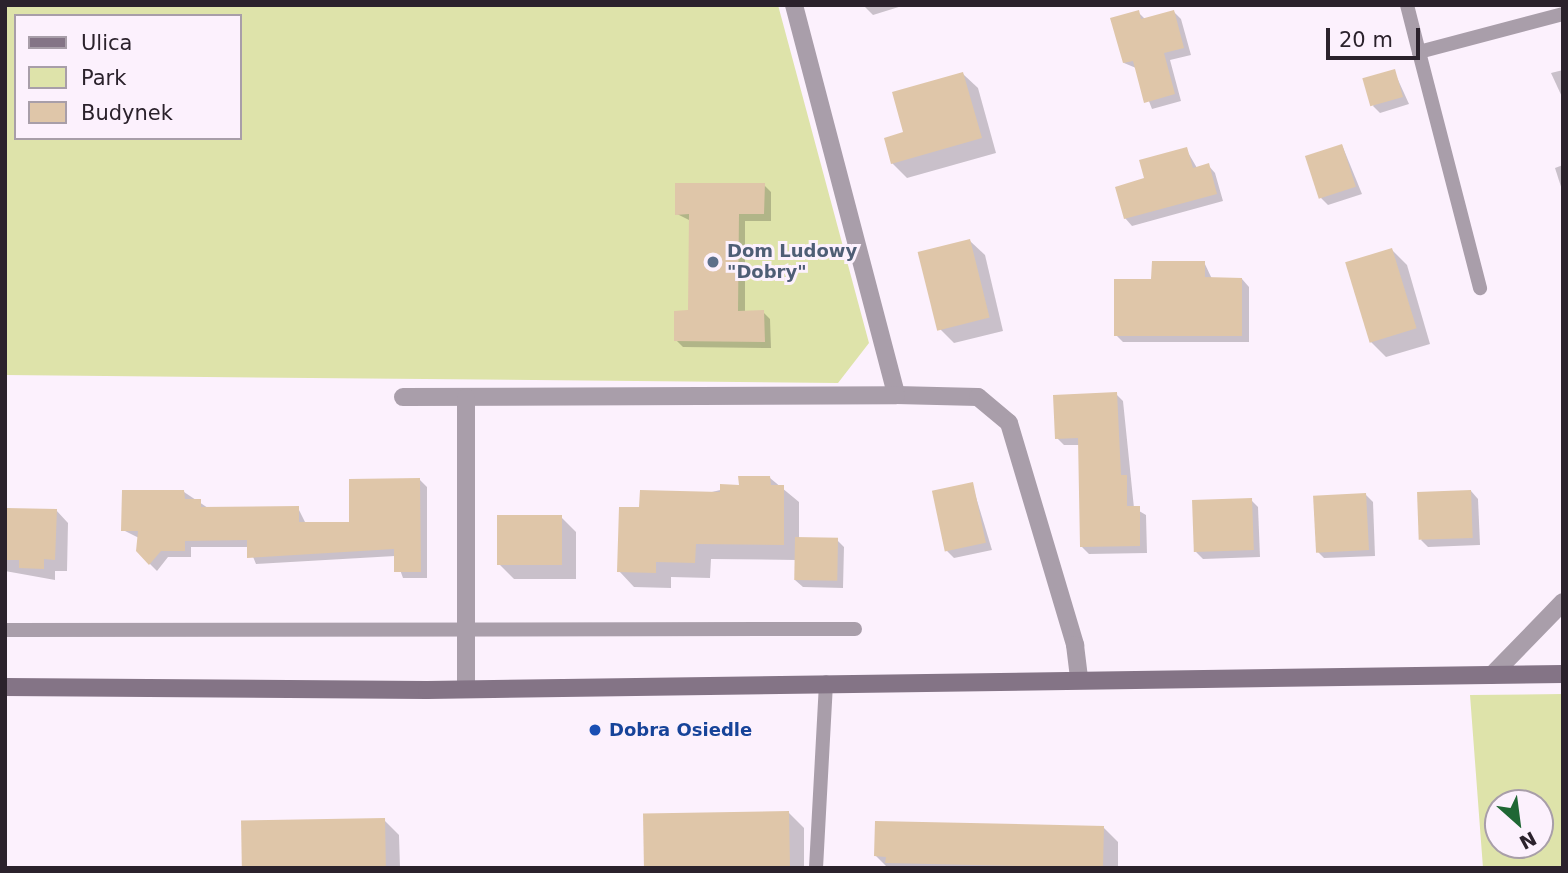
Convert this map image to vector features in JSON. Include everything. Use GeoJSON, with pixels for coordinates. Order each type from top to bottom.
{"type":"FeatureCollection","features":[{"type":"Feature","properties":{"kind":"main road"},"geometry":{"type":"LineString","coordinates":[[5,687],[466,689],[1563,674]]}},
{"type":"Feature","properties":{"kind":"street"},"geometry":{"type":"LineString","coordinates":[[794,5],[896,394]]}},
{"type":"Feature","properties":{"kind":"street"},"geometry":{"type":"LineString","coordinates":[[403,397],[896,394],[978,397],[1009,423],[1075,645],[1079,680]]}},
{"type":"Feature","properties":{"kind":"street"},"geometry":{"type":"LineString","coordinates":[[466,398],[466,689]]}},
{"type":"Feature","properties":{"kind":"street"},"geometry":{"type":"LineString","coordinates":[[1492,675],[1563,603]]}},
{"type":"Feature","properties":{"kind":"lane"},"geometry":{"type":"LineString","coordinates":[[1407,5],[1480,288]]}},
{"type":"Feature","properties":{"kind":"lane"},"geometry":{"type":"LineString","coordinates":[[1419,52],[1563,14]]}},
{"type":"Feature","properties":{"kind":"lane"},"geometry":{"type":"LineString","coordinates":[[5,630],[855,629]]}},
{"type":"Feature","properties":{"kind":"lane"},"geometry":{"type":"LineString","coordinates":[[816,868],[826,682]]}},
{"type":"Feature","properties":{"kind":"green space"},"geometry":{"type":"Polygon","coordinates":[[[5,5],[778,5],[869,343],[838,383],[5,375],[5,5]]]}},
{"type":"Feature","properties":{"kind":"green space"},"geometry":{"type":"Polygon","coordinates":[[[1563,694],[1563,868],[1483,868],[1470,695],[1563,694]]]}},
{"type":"Feature","properties":{"kind":"building"},"geometry":{"type":"Polygon","coordinates":[[[1139,10],[1141,19],[1174,10],[1184,48],[1164,53],[1175,94],[1144,103],[1133,61],[1123,63],[1110,18],[1139,10]]]}},
{"type":"Feature","properties":{"kind":"building"},"geometry":{"type":"Polygon","coordinates":[[[1395,69],[1403,97],[1370,106],[1362,78],[1395,69]]]}},
{"type":"Feature","properties":{"kind":"building"},"geometry":{"type":"Polygon","coordinates":[[[963,72],[982,138],[891,164],[884,138],[903,132],[892,92],[963,72]]]}},
{"type":"Feature","properties":{"kind":"building"},"geometry":{"type":"Polygon","coordinates":[[[1342,144],[1356,187],[1319,199],[1305,156],[1342,144]]]}},
{"type":"Feature","properties":{"kind":"building"},"geometry":{"type":"Polygon","coordinates":[[[1187,147],[1193,168],[1209,163],[1217,194],[1124,219],[1115,187],[1144,178],[1139,160],[1187,147]]]}},
{"type":"Feature","properties":{"kind":"building","name":"Dom Ludowy \"Dobry\""},"geometry":{"type":"Polygon","coordinates":[[[675,183],[765,183],[764,214],[739,214],[738,311],[764,310],[765,342],[674,341],[674,311],[688,310],[689,214],[675,215],[675,183]]]}},
{"type":"Feature","properties":{"kind":"building"},"geometry":{"type":"Polygon","coordinates":[[[970,239],[990,318],[937,331],[918,252],[970,239]]]}},
{"type":"Feature","properties":{"kind":"building"},"geometry":{"type":"Polygon","coordinates":[[[1392,248],[1417,328],[1370,343],[1345,262],[1392,248]]]}},
{"type":"Feature","properties":{"kind":"building"},"geometry":{"type":"Polygon","coordinates":[[[1152,261],[1205,261],[1205,277],[1242,278],[1242,336],[1114,336],[1114,279],[1151,279],[1152,261]]]}},
{"type":"Feature","properties":{"kind":"building"},"geometry":{"type":"Polygon","coordinates":[[[1117,392],[1121,475],[1127,475],[1127,506],[1140,506],[1140,546],[1080,547],[1078,438],[1055,439],[1053,395],[1117,392]]]}},
{"type":"Feature","properties":{"kind":"building"},"geometry":{"type":"Polygon","coordinates":[[[738,476],[770,476],[771,485],[784,485],[784,545],[696,544],[695,563],[656,562],[656,573],[617,572],[619,507],[639,507],[640,490],[720,492],[720,484],[739,485],[738,476]]]}},
{"type":"Feature","properties":{"kind":"building"},"geometry":{"type":"Polygon","coordinates":[[[420,478],[421,572],[394,572],[394,549],[247,558],[247,540],[185,541],[185,551],[161,551],[149,565],[136,551],[138,531],[121,531],[122,490],[184,490],[185,499],[201,499],[201,507],[299,506],[299,522],[349,522],[349,479],[420,478]]]}},
{"type":"Feature","properties":{"kind":"building"},"geometry":{"type":"Polygon","coordinates":[[[973,482],[986,543],[945,551],[932,491],[973,482]]]}},
{"type":"Feature","properties":{"kind":"building"},"geometry":{"type":"Polygon","coordinates":[[[1471,490],[1473,538],[1419,540],[1417,492],[1471,490]]]}},
{"type":"Feature","properties":{"kind":"building"},"geometry":{"type":"Polygon","coordinates":[[[1366,493],[1369,550],[1316,553],[1313,496],[1366,493]]]}},
{"type":"Feature","properties":{"kind":"building"},"geometry":{"type":"Polygon","coordinates":[[[1252,498],[1254,550],[1194,552],[1192,500],[1252,498]]]}},
{"type":"Feature","properties":{"kind":"building"},"geometry":{"type":"Polygon","coordinates":[[[6,508],[57,509],[55,560],[44,559],[44,569],[19,568],[19,560],[5,560],[6,508]]]}},
{"type":"Feature","properties":{"kind":"building"},"geometry":{"type":"Polygon","coordinates":[[[497,515],[562,515],[562,565],[497,565],[497,515]]]}},
{"type":"Feature","properties":{"kind":"building"},"geometry":{"type":"Polygon","coordinates":[[[795,537],[838,538],[837,581],[794,580],[795,537]]]}},
{"type":"Feature","properties":{"kind":"building"},"geometry":{"type":"Polygon","coordinates":[[[789,811],[790,868],[644,868],[643,814],[789,811]]]}},
{"type":"Feature","properties":{"kind":"building"},"geometry":{"type":"Polygon","coordinates":[[[385,818],[386,868],[242,868],[241,821],[385,818]]]}},
{"type":"Feature","properties":{"kind":"building"},"geometry":{"type":"Polygon","coordinates":[[[875,821],[1104,826],[1103,868],[885,863],[886,857],[874,856],[875,821]]]}},
{"type":"Feature","properties":{"kind":"place","name":"Dom Ludowy \"Dobry\""},"geometry":{"type":"Point","coordinates":[713,262]}},
{"type":"Feature","properties":{"kind":"place","name":"Dobra Osiedle"},"geometry":{"type":"Point","coordinates":[595,730]}}]}
